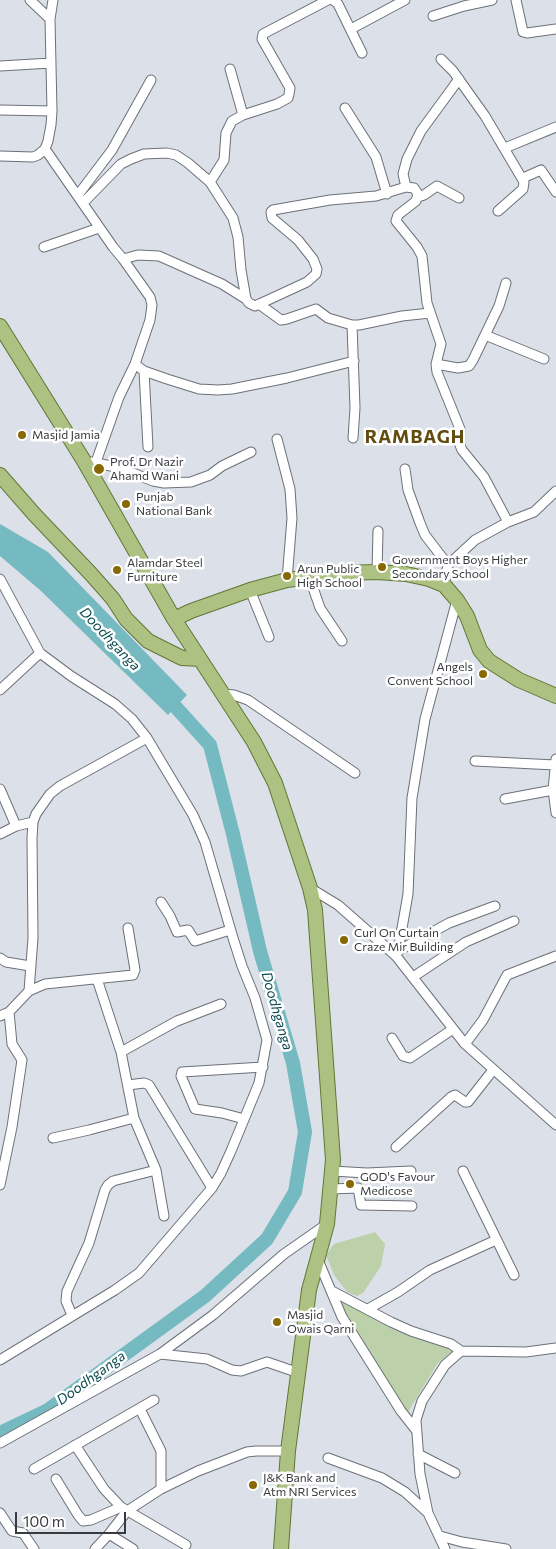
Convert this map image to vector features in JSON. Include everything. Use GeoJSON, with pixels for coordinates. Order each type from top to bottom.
{"type":"FeatureCollection","features":[{"type":"Feature","properties":{"kind":"main road"},"geometry":{"type":"LineString","coordinates":[[0,326],[90,461],[174,619],[254,742],[274,783],[310,888],[316,919],[332,1170],[327,1224],[310,1290],[288,1451],[281,1549]]}},
{"type":"Feature","properties":{"kind":"main road"},"geometry":{"type":"LineString","coordinates":[[0,474],[34,514],[113,599],[126,620],[148,641],[182,658],[200,659]]}},
{"type":"Feature","properties":{"kind":"main road"},"geometry":{"type":"LineString","coordinates":[[174,619],[190,611],[250,590],[287,580],[340,573],[377,572],[406,574],[429,579],[444,585],[457,600],[467,616],[480,650],[489,660],[519,680],[556,696]]}},
{"type":"Feature","properties":{"kind":"street"},"geometry":{"type":"LineString","coordinates":[[30,0],[50,19]]}},
{"type":"Feature","properties":{"kind":"street"},"geometry":{"type":"LineString","coordinates":[[0,156],[33,157],[45,149],[50,134],[52,111],[50,19],[53,0]]}},
{"type":"Feature","properties":{"kind":"street"},"geometry":{"type":"LineString","coordinates":[[210,182],[224,160],[227,128],[232,121],[288,98],[290,88],[262,39],[263,34],[328,0]]}},
{"type":"Feature","properties":{"kind":"street"},"geometry":{"type":"LineString","coordinates":[[333,0],[338,4],[362,53]]}},
{"type":"Feature","properties":{"kind":"street"},"geometry":{"type":"LineString","coordinates":[[351,29],[405,0]]}},
{"type":"Feature","properties":{"kind":"street"},"geometry":{"type":"LineString","coordinates":[[432,16],[492,0]]}},
{"type":"Feature","properties":{"kind":"street"},"geometry":{"type":"LineString","coordinates":[[516,0],[523,32],[556,29]]}},
{"type":"Feature","properties":{"kind":"street"},"geometry":{"type":"LineString","coordinates":[[440,59],[459,78],[523,178],[524,186],[498,211]]}},
{"type":"Feature","properties":{"kind":"street"},"geometry":{"type":"LineString","coordinates":[[0,66],[51,63]]}},
{"type":"Feature","properties":{"kind":"street"},"geometry":{"type":"LineString","coordinates":[[230,69],[243,115]]}},
{"type":"Feature","properties":{"kind":"street"},"geometry":{"type":"LineString","coordinates":[[406,187],[403,174],[407,159],[421,131],[459,78]]}},
{"type":"Feature","properties":{"kind":"street"},"geometry":{"type":"LineString","coordinates":[[80,199],[112,150],[151,80]]}},
{"type":"Feature","properties":{"kind":"street"},"geometry":{"type":"LineString","coordinates":[[345,108],[376,158],[387,194]]}},
{"type":"Feature","properties":{"kind":"street"},"geometry":{"type":"LineString","coordinates":[[0,110],[52,111]]}},
{"type":"Feature","properties":{"kind":"street"},"geometry":{"type":"LineString","coordinates":[[505,148],[556,127]]}},
{"type":"Feature","properties":{"kind":"street"},"geometry":{"type":"LineString","coordinates":[[45,149],[99,228],[150,297],[152,305],[150,320],[135,364],[90,461],[120,468],[153,481],[164,483],[191,482],[210,475],[222,466],[251,452]]}},
{"type":"Feature","properties":{"kind":"street"},"geometry":{"type":"LineString","coordinates":[[80,199],[121,164],[144,154],[167,153],[176,155],[210,182],[233,218],[246,299]]}},
{"type":"Feature","properties":{"kind":"street"},"geometry":{"type":"LineString","coordinates":[[523,178],[541,170],[556,192]]}},
{"type":"Feature","properties":{"kind":"street"},"geometry":{"type":"LineString","coordinates":[[459,198],[437,186],[418,197],[416,201],[398,215],[396,221],[422,256],[430,313],[441,344],[436,372],[460,428],[461,448],[484,477],[508,522]]}},
{"type":"Feature","properties":{"kind":"street"},"geometry":{"type":"LineString","coordinates":[[123,258],[138,255],[159,256],[222,284],[252,305],[259,304],[307,282],[316,274],[317,269],[314,259],[298,240],[272,218],[271,212],[273,210],[330,200],[387,194],[406,187],[414,188],[418,197]]}},
{"type":"Feature","properties":{"kind":"street"},"geometry":{"type":"LineString","coordinates":[[44,247],[99,228]]}},
{"type":"Feature","properties":{"kind":"street"},"geometry":{"type":"LineString","coordinates":[[436,364],[458,368],[469,366],[474,360],[499,306],[506,283]]}},
{"type":"Feature","properties":{"kind":"street"},"geometry":{"type":"LineString","coordinates":[[259,304],[281,320],[316,309],[328,318],[352,325],[430,313]]}},
{"type":"Feature","properties":{"kind":"street"},"geometry":{"type":"LineString","coordinates":[[352,325],[355,418],[353,438]]}},
{"type":"Feature","properties":{"kind":"street"},"geometry":{"type":"LineString","coordinates":[[485,335],[544,359]]}},
{"type":"Feature","properties":{"kind":"street"},"geometry":{"type":"LineString","coordinates":[[135,364],[144,371],[193,387],[218,390],[287,378],[354,361]]}},
{"type":"Feature","properties":{"kind":"street"},"geometry":{"type":"LineString","coordinates":[[144,371],[148,447]]}},
{"type":"Feature","properties":{"kind":"street"},"geometry":{"type":"LineString","coordinates":[[277,439],[290,489],[292,518],[287,580]]}},
{"type":"Feature","properties":{"kind":"street"},"geometry":{"type":"LineString","coordinates":[[405,469],[408,490],[420,523],[426,535],[448,565]]}},
{"type":"Feature","properties":{"kind":"street"},"geometry":{"type":"LineString","coordinates":[[444,585],[448,565],[475,540],[508,522],[534,512],[556,491]]}},
{"type":"Feature","properties":{"kind":"street"},"geometry":{"type":"LineString","coordinates":[[377,572],[378,531]]}},
{"type":"Feature","properties":{"kind":"street"},"geometry":{"type":"LineString","coordinates":[[309,576],[320,608],[342,642]]}},
{"type":"Feature","properties":{"kind":"street"},"geometry":{"type":"LineString","coordinates":[[0,578],[40,653],[71,676],[125,711],[147,738],[193,814],[205,842],[230,930],[266,1033],[267,1046],[260,1083],[221,1173],[212,1188],[139,1273],[115,1290],[0,1360]]}},
{"type":"Feature","properties":{"kind":"street"},"geometry":{"type":"LineString","coordinates":[[250,590],[269,636]]}},
{"type":"Feature","properties":{"kind":"street"},"geometry":{"type":"LineString","coordinates":[[397,953],[408,894],[412,798],[425,718],[457,600]]}},
{"type":"Feature","properties":{"kind":"street"},"geometry":{"type":"LineString","coordinates":[[0,690],[40,653]]}},
{"type":"Feature","properties":{"kind":"street"},"geometry":{"type":"LineString","coordinates":[[223,694],[234,695],[248,700],[355,773]]}},
{"type":"Feature","properties":{"kind":"street"},"geometry":{"type":"LineString","coordinates":[[28,991],[33,938],[33,822],[50,794],[60,786],[147,738]]}},
{"type":"Feature","properties":{"kind":"street"},"geometry":{"type":"LineString","coordinates":[[475,761],[555,762],[553,790],[556,813]]}},
{"type":"Feature","properties":{"kind":"street"},"geometry":{"type":"LineString","coordinates":[[0,789],[16,826]]}},
{"type":"Feature","properties":{"kind":"street"},"geometry":{"type":"LineString","coordinates":[[505,799],[553,790]]}},
{"type":"Feature","properties":{"kind":"street"},"geometry":{"type":"LineString","coordinates":[[0,834],[16,826],[33,822]]}},
{"type":"Feature","properties":{"kind":"street"},"geometry":{"type":"LineString","coordinates":[[310,888],[338,905],[397,953],[413,977],[465,1044],[556,1125]]}},
{"type":"Feature","properties":{"kind":"street"},"geometry":{"type":"LineString","coordinates":[[161,902],[177,932],[188,930],[195,942],[230,930]]}},
{"type":"Feature","properties":{"kind":"street"},"geometry":{"type":"LineString","coordinates":[[397,953],[449,923],[495,906]]}},
{"type":"Feature","properties":{"kind":"street"},"geometry":{"type":"LineString","coordinates":[[413,977],[466,942],[514,921]]}},
{"type":"Feature","properties":{"kind":"street"},"geometry":{"type":"LineString","coordinates":[[0,1016],[9,1012],[28,991],[38,986],[54,982],[129,976],[134,973],[128,928]]}},
{"type":"Feature","properties":{"kind":"street"},"geometry":{"type":"LineString","coordinates":[[465,1044],[483,1020],[507,975],[556,956]]}},
{"type":"Feature","properties":{"kind":"street"},"geometry":{"type":"LineString","coordinates":[[0,958],[6,962],[30,966]]}},
{"type":"Feature","properties":{"kind":"street"},"geometry":{"type":"LineString","coordinates":[[97,979],[121,1052],[134,1118],[156,1170],[164,1216]]}},
{"type":"Feature","properties":{"kind":"street"},"geometry":{"type":"LineString","coordinates":[[121,1052],[177,1021],[222,1004]]}},
{"type":"Feature","properties":{"kind":"street"},"geometry":{"type":"LineString","coordinates":[[0,1185],[12,1127],[22,1060],[12,1044],[9,1012]]}},
{"type":"Feature","properties":{"kind":"street"},"geometry":{"type":"LineString","coordinates":[[392,1038],[404,1056],[410,1058],[453,1029]]}},
{"type":"Feature","properties":{"kind":"street"},"geometry":{"type":"LineString","coordinates":[[244,1119],[195,1109],[181,1076],[182,1072],[264,1067]]}},
{"type":"Feature","properties":{"kind":"street"},"geometry":{"type":"LineString","coordinates":[[396,1147],[451,1097],[455,1096],[464,1102],[468,1102],[493,1070]]}},
{"type":"Feature","properties":{"kind":"street"},"geometry":{"type":"LineString","coordinates":[[128,1085],[144,1083],[149,1085],[212,1188]]}},
{"type":"Feature","properties":{"kind":"street"},"geometry":{"type":"LineString","coordinates":[[53,1138],[134,1118]]}},
{"type":"Feature","properties":{"kind":"street"},"geometry":{"type":"LineString","coordinates":[[72,1315],[66,1301],[67,1291],[89,1243],[105,1190],[113,1181],[156,1170]]}},
{"type":"Feature","properties":{"kind":"street"},"geometry":{"type":"LineString","coordinates":[[332,1170],[367,1173],[411,1171]]}},
{"type":"Feature","properties":{"kind":"street"},"geometry":{"type":"LineString","coordinates":[[463,1171],[514,1275]]}},
{"type":"Feature","properties":{"kind":"street"},"geometry":{"type":"LineString","coordinates":[[331,1189],[358,1188],[361,1205],[412,1206]]}},
{"type":"Feature","properties":{"kind":"street"},"geometry":{"type":"LineString","coordinates":[[0,1442],[160,1354],[213,1315],[289,1250],[327,1224]]}},
{"type":"Feature","properties":{"kind":"street"},"geometry":{"type":"LineString","coordinates":[[368,1309],[398,1292],[430,1270],[496,1240]]}},
{"type":"Feature","properties":{"kind":"street"},"geometry":{"type":"LineString","coordinates":[[318,1260],[342,1317],[401,1411],[416,1430]]}},
{"type":"Feature","properties":{"kind":"street"},"geometry":{"type":"LineString","coordinates":[[332,1291],[411,1331],[451,1344],[461,1351],[526,1352],[556,1348]]}},
{"type":"Feature","properties":{"kind":"street"},"geometry":{"type":"LineString","coordinates":[[445,1549],[428,1513],[420,1474],[416,1420],[422,1401],[445,1365],[461,1351]]}},
{"type":"Feature","properties":{"kind":"street"},"geometry":{"type":"LineString","coordinates":[[160,1354],[207,1359],[232,1370],[241,1371],[267,1362],[299,1373]]}},
{"type":"Feature","properties":{"kind":"street"},"geometry":{"type":"LineString","coordinates":[[34,1469],[154,1400]]}},
{"type":"Feature","properties":{"kind":"street"},"geometry":{"type":"LineString","coordinates":[[140,1409],[161,1451],[161,1489]]}},
{"type":"Feature","properties":{"kind":"street"},"geometry":{"type":"LineString","coordinates":[[75,1445],[104,1489],[124,1509],[186,1544]]}},
{"type":"Feature","properties":{"kind":"street"},"geometry":{"type":"LineString","coordinates":[[56,1479],[78,1515],[84,1520],[91,1520],[124,1509],[198,1471],[247,1452],[288,1451]]}},
{"type":"Feature","properties":{"kind":"street"},"geometry":{"type":"LineString","coordinates":[[418,1454],[455,1473]]}},
{"type":"Feature","properties":{"kind":"street"},"geometry":{"type":"LineString","coordinates":[[328,1458],[382,1478],[405,1492],[428,1513]]}},
{"type":"Feature","properties":{"kind":"street"},"geometry":{"type":"LineString","coordinates":[[95,1549],[110,1534],[124,1509]]}},
{"type":"Feature","properties":{"kind":"street"},"geometry":{"type":"LineString","coordinates":[[0,1513],[12,1531],[23,1534],[34,1549]]}},
{"type":"Feature","properties":{"kind":"street"},"geometry":{"type":"LineString","coordinates":[[110,1534],[133,1549]]}},
{"type":"Feature","properties":{"kind":"street"},"geometry":{"type":"LineString","coordinates":[[440,1536],[462,1542],[506,1549]]}},
{"type":"Feature","properties":{"kind":"green space"},"geometry":{"type":"Polygon","coordinates":[[[375,1232],[385,1244],[381,1266],[363,1293],[357,1296],[347,1292],[334,1275],[326,1255],[334,1244],[375,1232]]]}},
{"type":"Feature","properties":{"kind":"green space"},"geometry":{"type":"Polygon","coordinates":[[[345,1300],[450,1344],[452,1351],[437,1364],[407,1414],[340,1303],[345,1300]]]}},
{"type":"Feature","properties":{"kind":"water"},"geometry":{"type":"Polygon","coordinates":[[[0,524],[48,552],[187,695],[168,715],[41,591],[0,556],[0,524]]]}},
{"type":"Feature","properties":{"kind":"waterway","name":"Doodhganga"},"geometry":{"type":"LineString","coordinates":[[0,1433],[48,1410],[205,1296],[267,1239],[295,1192],[305,1132],[293,1063],[260,951],[210,745],[163,693]]}},
{"type":"Feature","properties":{"kind":"place","name":"Masjid Jamia"},"geometry":{"type":"Point","coordinates":[22,435]}},
{"type":"Feature","properties":{"kind":"place","name":"Prof. Dr Nazir Ahamd Wani"},"geometry":{"type":"Point","coordinates":[99,469]}},
{"type":"Feature","properties":{"kind":"place","name":"Punjab National Bank"},"geometry":{"type":"Point","coordinates":[126,504]}},
{"type":"Feature","properties":{"kind":"place","name":"Government Boys Higher Secondary School"},"geometry":{"type":"Point","coordinates":[382,567]}},
{"type":"Feature","properties":{"kind":"place","name":"Alamdar Steel Furniture"},"geometry":{"type":"Point","coordinates":[117,570]}},
{"type":"Feature","properties":{"kind":"place","name":"Arun Public High School"},"geometry":{"type":"Point","coordinates":[287,576]}},
{"type":"Feature","properties":{"kind":"place","name":"Angels Convent School"},"geometry":{"type":"Point","coordinates":[483,674]}},
{"type":"Feature","properties":{"kind":"place","name":"Curl On Curtain Craze Mir Building"},"geometry":{"type":"Point","coordinates":[344,940]}},
{"type":"Feature","properties":{"kind":"place","name":"GOD's Favour Medicose"},"geometry":{"type":"Point","coordinates":[350,1184]}},
{"type":"Feature","properties":{"kind":"place","name":"Masjid Owais Qarni"},"geometry":{"type":"Point","coordinates":[277,1322]}},
{"type":"Feature","properties":{"kind":"place","name":"J&K Bank and Atm NRI Services"},"geometry":{"type":"Point","coordinates":[253,1485]}},
{"type":"Feature","properties":{"kind":"district","name":"RAMBAGH"},"geometry":{"type":"Point","coordinates":[415,437]}}]}
